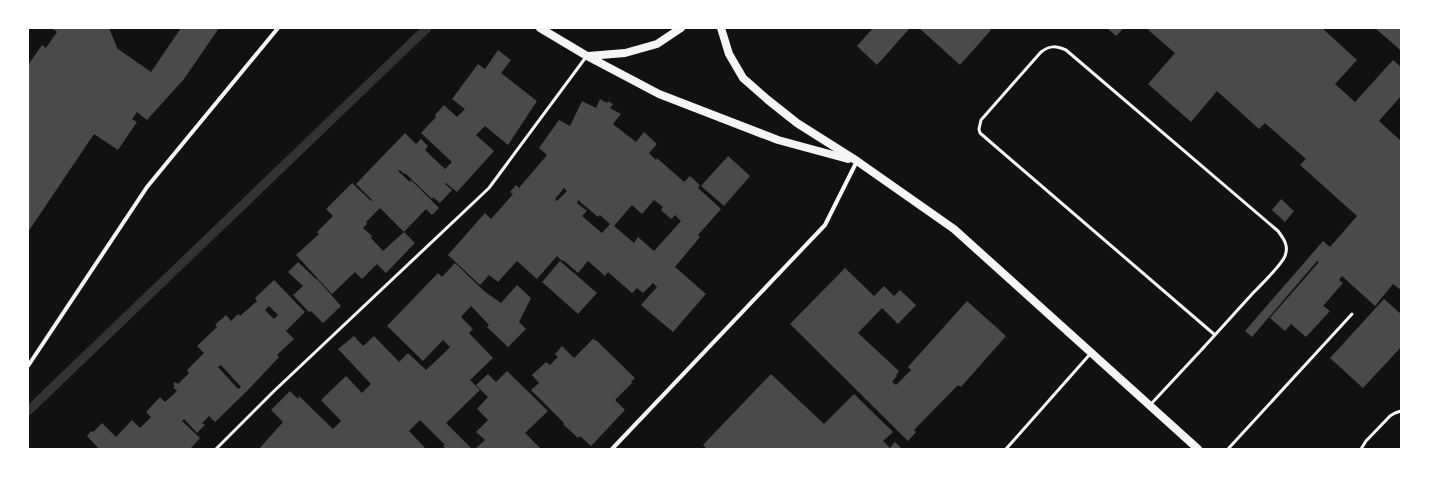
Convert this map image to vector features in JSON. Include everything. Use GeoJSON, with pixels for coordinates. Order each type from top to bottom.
{"type":"FeatureCollection","features":[{"type":"Feature","properties":{"kind":"main road"},"geometry":{"type":"LineString","coordinates":[[540,28],[587,56],[666,96],[778,140],[857,161]]}},
{"type":"Feature","properties":{"kind":"main road"},"geometry":{"type":"LineString","coordinates":[[587,56],[625,53],[658,44],[681,28]]}},
{"type":"Feature","properties":{"kind":"main road"},"geometry":{"type":"LineString","coordinates":[[721,28],[729,54],[743,78],[797,123],[857,161],[954,229],[1198,449]]}},
{"type":"Feature","properties":{"kind":"street"},"geometry":{"type":"LineString","coordinates":[[28,366],[147,187],[278,28]]}},
{"type":"Feature","properties":{"kind":"street"},"geometry":{"type":"LineString","coordinates":[[612,449],[825,225],[857,161]]}},
{"type":"Feature","properties":{"kind":"lane"},"geometry":{"type":"LineString","coordinates":[[1149,406],[1215,335],[1285,258],[1286,245],[1284,238],[1272,226],[1066,50],[1058,47],[1047,47],[981,120],[979,129],[980,133],[1215,335]]}},
{"type":"Feature","properties":{"kind":"lane"},"geometry":{"type":"LineString","coordinates":[[216,449],[273,392],[489,188],[587,56]]}},
{"type":"Feature","properties":{"kind":"lane"},"geometry":{"type":"LineString","coordinates":[[1228,449],[1352,314]]}},
{"type":"Feature","properties":{"kind":"lane"},"geometry":{"type":"LineString","coordinates":[[1006,449],[1091,353]]}},
{"type":"Feature","properties":{"kind":"lane"},"geometry":{"type":"LineString","coordinates":[[1361,449],[1366,441],[1390,416],[1395,412],[1401,411]]}},
{"type":"Feature","properties":{"kind":"building"},"geometry":{"type":"Polygon","coordinates":[[[51,28],[109,28],[118,50],[151,72],[181,28],[219,28],[184,79],[147,120],[137,112],[132,119],[137,122],[118,150],[94,134],[28,232],[28,65],[42,45],[46,48],[57,32],[51,28]]]}},
{"type":"Feature","properties":{"kind":"building"},"geometry":{"type":"Polygon","coordinates":[[[873,28],[910,28],[877,65],[857,46],[873,28]]]}},
{"type":"Feature","properties":{"kind":"building"},"geometry":{"type":"Polygon","coordinates":[[[919,28],[989,28],[991,30],[960,65],[919,28]]]}},
{"type":"Feature","properties":{"kind":"building"},"geometry":{"type":"Polygon","coordinates":[[[1107,28],[1124,28],[1116,36],[1107,28]]]}},
{"type":"Feature","properties":{"kind":"building"},"geometry":{"type":"Polygon","coordinates":[[[1146,28],[1322,28],[1357,60],[1335,84],[1355,102],[1393,60],[1401,67],[1401,96],[1379,121],[1401,141],[1401,290],[1393,284],[1375,306],[1342,276],[1339,280],[1343,283],[1323,306],[1330,311],[1306,337],[1291,324],[1285,331],[1270,318],[1319,262],[1317,261],[1252,337],[1245,331],[1323,241],[1330,247],[1357,216],[1300,165],[1306,159],[1265,123],[1259,129],[1217,91],[1191,122],[1148,84],[1175,53],[1146,28]]]}},
{"type":"Feature","properties":{"kind":"building"},"geometry":{"type":"Polygon","coordinates":[[[1375,28],[1401,28],[1401,51],[1398,48],[1375,28]]]}},
{"type":"Feature","properties":{"kind":"building"},"geometry":{"type":"Polygon","coordinates":[[[498,50],[511,60],[501,73],[537,101],[508,145],[485,126],[476,135],[494,151],[457,192],[446,183],[445,184],[452,190],[440,203],[433,197],[432,199],[405,173],[404,174],[400,170],[398,171],[410,182],[411,180],[439,208],[432,215],[426,209],[404,232],[415,243],[386,273],[377,264],[362,279],[355,272],[332,294],[296,255],[319,234],[317,232],[333,216],[326,209],[352,183],[371,201],[372,200],[356,184],[405,133],[416,144],[421,139],[428,146],[425,150],[445,169],[452,162],[421,133],[436,117],[435,115],[444,105],[457,117],[465,109],[452,99],[478,64],[485,69],[498,50]],[[380,208],[366,222],[367,224],[363,228],[372,236],[371,238],[383,251],[404,232],[380,208]]]}},
{"type":"Feature","properties":{"kind":"building"},"geometry":{"type":"Polygon","coordinates":[[[600,99],[607,103],[608,101],[613,104],[610,108],[621,114],[613,124],[636,142],[644,132],[657,144],[649,153],[656,160],[657,158],[684,182],[690,176],[700,185],[698,188],[721,209],[698,235],[700,237],[675,267],[706,294],[673,332],[641,305],[657,287],[653,283],[643,293],[637,288],[632,293],[608,272],[605,276],[588,261],[578,273],[557,256],[537,279],[517,261],[498,282],[489,275],[480,285],[448,255],[485,213],[491,219],[513,194],[510,192],[516,185],[519,188],[547,155],[539,148],[559,120],[570,126],[582,101],[596,108],[600,99]],[[564,188],[555,199],[557,201],[567,191],[564,188]],[[578,200],[577,203],[587,211],[582,216],[602,233],[610,224],[600,215],[598,217],[578,200]],[[654,200],[642,214],[632,205],[614,226],[634,243],[638,237],[654,251],[681,221],[675,215],[671,219],[661,210],[663,207],[654,200]]]}},
{"type":"Feature","properties":{"kind":"building"},"geometry":{"type":"Polygon","coordinates":[[[728,156],[750,176],[724,206],[701,186],[728,156]]]}},
{"type":"Feature","properties":{"kind":"building"},"geometry":{"type":"Polygon","coordinates":[[[1281,199],[1294,211],[1285,222],[1272,210],[1281,199]]]}},
{"type":"Feature","properties":{"kind":"building"},"geometry":{"type":"Polygon","coordinates":[[[560,261],[597,293],[578,314],[542,282],[560,261]]]}},
{"type":"Feature","properties":{"kind":"building"},"geometry":{"type":"Polygon","coordinates":[[[298,262],[317,279],[341,306],[323,323],[311,311],[309,312],[293,295],[303,286],[288,272],[298,262]]]}},
{"type":"Feature","properties":{"kind":"building"},"geometry":{"type":"Polygon","coordinates":[[[455,263],[484,291],[501,303],[517,285],[531,298],[519,322],[526,329],[508,347],[487,327],[489,325],[471,306],[461,317],[473,329],[469,333],[493,358],[470,380],[480,390],[446,423],[472,449],[446,449],[443,446],[445,445],[420,420],[409,431],[426,449],[259,449],[283,422],[271,410],[290,391],[298,399],[299,396],[333,429],[341,421],[321,400],[346,376],[362,393],[371,384],[338,349],[354,336],[363,346],[374,336],[399,362],[408,353],[426,370],[444,353],[450,347],[443,340],[423,361],[387,326],[438,273],[442,277],[455,263]]]}},
{"type":"Feature","properties":{"kind":"building"},"geometry":{"type":"Polygon","coordinates":[[[845,268],[874,296],[884,286],[894,296],[900,290],[916,305],[898,324],[882,308],[858,333],[899,371],[892,382],[896,385],[911,370],[908,367],[967,301],[1006,336],[961,387],[958,385],[914,430],[916,432],[908,441],[790,324],[845,268]]]}},
{"type":"Feature","properties":{"kind":"building"},"geometry":{"type":"Polygon","coordinates":[[[274,280],[305,312],[286,331],[294,339],[277,355],[279,357],[246,392],[215,422],[209,416],[202,423],[205,425],[197,433],[184,419],[182,421],[200,438],[190,449],[99,449],[87,436],[102,423],[116,437],[132,420],[140,428],[151,417],[146,412],[160,397],[165,402],[177,391],[173,387],[175,386],[173,384],[175,382],[178,384],[189,373],[187,370],[204,353],[197,346],[217,327],[215,325],[226,315],[231,321],[238,314],[240,316],[257,301],[255,298],[274,280]],[[269,306],[265,310],[274,319],[278,315],[269,306]],[[221,365],[218,367],[238,389],[241,387],[221,365]]]}},
{"type":"Feature","properties":{"kind":"building"},"geometry":{"type":"Polygon","coordinates":[[[1384,299],[1401,314],[1401,347],[1363,388],[1330,358],[1384,299]]]}},
{"type":"Feature","properties":{"kind":"building"},"geometry":{"type":"Polygon","coordinates":[[[593,339],[597,341],[635,378],[615,400],[625,410],[591,446],[580,436],[578,438],[563,424],[564,423],[531,390],[539,383],[532,375],[546,362],[550,365],[558,357],[555,354],[562,346],[574,358],[593,339]]]}},
{"type":"Feature","properties":{"kind":"building"},"geometry":{"type":"Polygon","coordinates":[[[507,371],[548,411],[525,433],[541,449],[475,449],[485,440],[476,432],[488,420],[477,409],[488,397],[476,385],[488,374],[496,382],[507,371]]]}},
{"type":"Feature","properties":{"kind":"building"},"geometry":{"type":"Polygon","coordinates":[[[771,374],[824,424],[854,394],[893,432],[883,441],[890,448],[895,442],[901,448],[707,449],[703,445],[771,374]]]}},
{"type":"Feature","properties":{"kind":"waterway"},"geometry":{"type":"LineString","coordinates":[[28,411],[427,28]]}}]}
